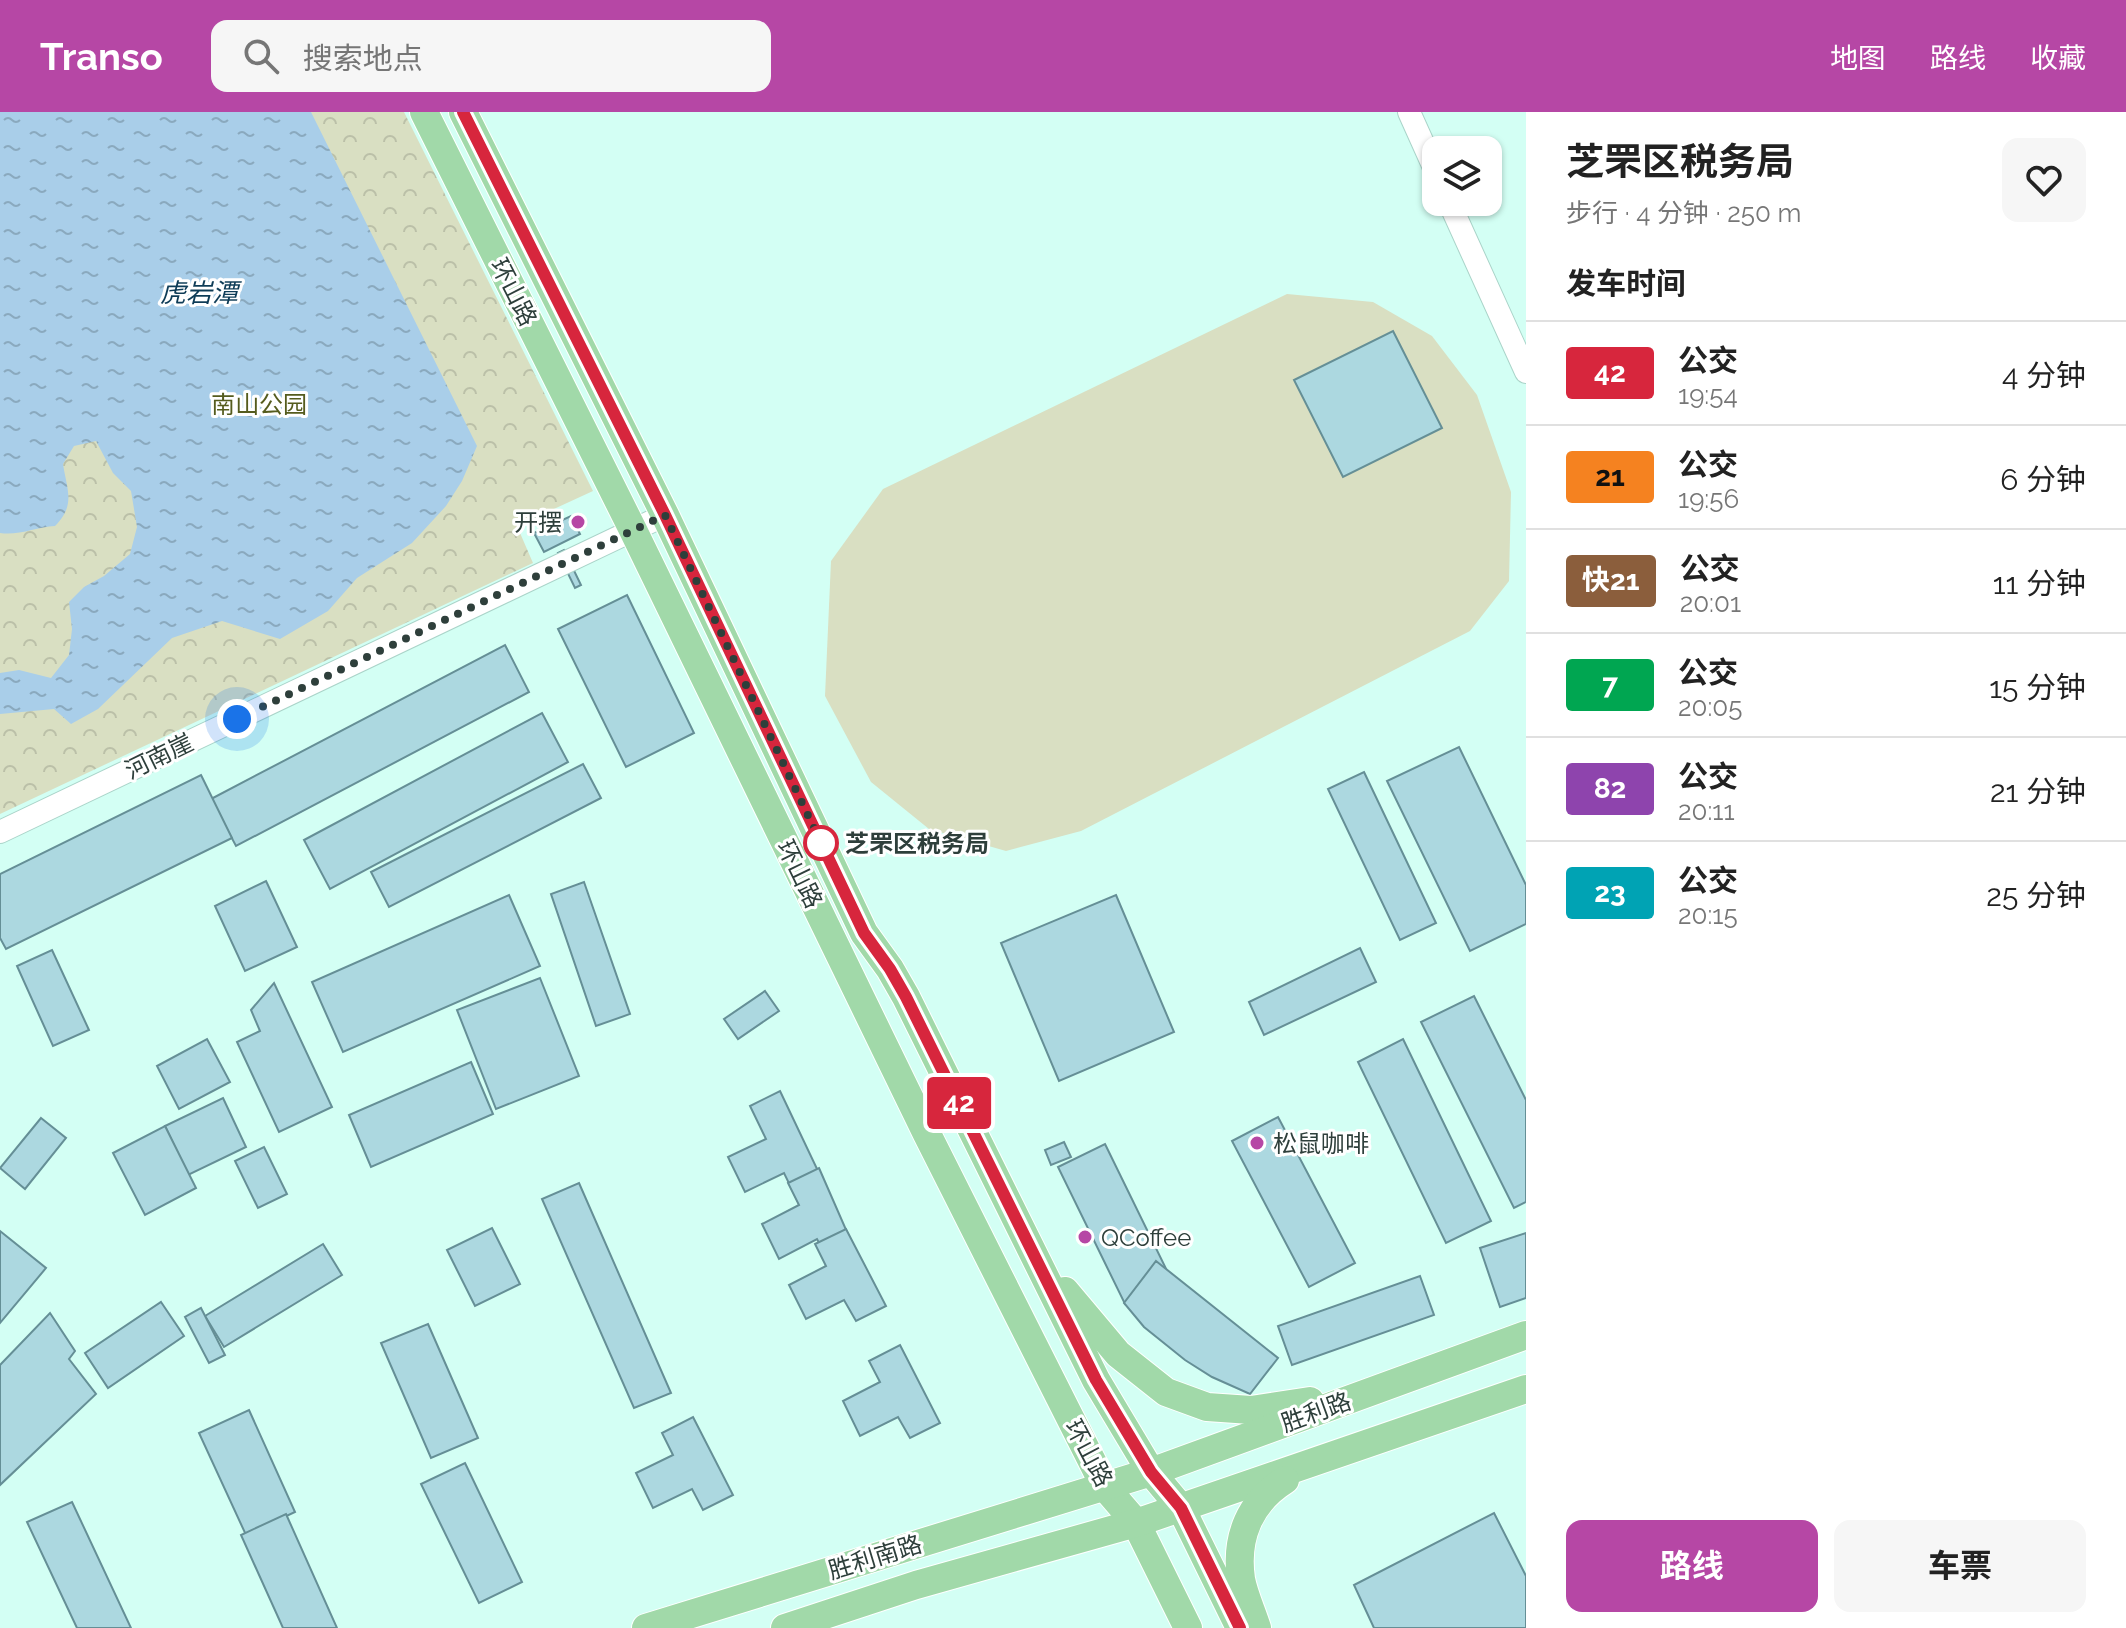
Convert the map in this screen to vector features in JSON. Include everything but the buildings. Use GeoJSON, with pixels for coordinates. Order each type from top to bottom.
{"type":"FeatureCollection","features":[{"type":"Feature","properties":{"kind":"main road","name":"环山路"},"geometry":{"type":"LineString","coordinates":[[424,112],[633,530],[869,1016],[1105,1487],[1136,1523],[1188,1628]]}},
{"type":"Feature","properties":{"kind":"main road","name":"环山路"},"geometry":{"type":"LineString","coordinates":[[463,112],[665,515],[864,933],[906,997],[1096,1380],[1151,1472],[1181,1508],[1240,1628]]}},
{"type":"Feature","properties":{"kind":"main road"},"geometry":{"type":"LineString","coordinates":[[869,1016],[906,997]]}},
{"type":"Feature","properties":{"kind":"main road"},"geometry":{"type":"LineString","coordinates":[[1019,1223],[1068,1296],[1118,1354],[1166,1392],[1207,1407],[1251,1410],[1374,1391]]}},
{"type":"Feature","properties":{"kind":"main road","name":"胜利路"},"geometry":{"type":"LineString","coordinates":[[1105,1487],[1526,1335]]}},
{"type":"Feature","properties":{"kind":"main road","name":"胜利路"},"geometry":{"type":"LineString","coordinates":[[1136,1523],[1526,1389]]}},
{"type":"Feature","properties":{"kind":"main road"},"geometry":{"type":"LineString","coordinates":[[1257,1628],[1241,1579],[1241,1544],[1249,1517],[1260,1499],[1281,1482],[1317,1461]]}},
{"type":"Feature","properties":{"kind":"main road","name":"胜利南路"},"geometry":{"type":"LineString","coordinates":[[646,1628],[1105,1487]]}},
{"type":"Feature","properties":{"kind":"main road","name":"胜利南路"},"geometry":{"type":"LineString","coordinates":[[785,1628],[916,1585],[1136,1523]]}},
{"type":"Feature","properties":{"kind":"street"},"geometry":{"type":"LineString","coordinates":[[1409,112],[1422,141]]}},
{"type":"Feature","properties":{"kind":"street"},"geometry":{"type":"LineString","coordinates":[[1455,216],[1526,372]]}},
{"type":"Feature","properties":{"kind":"street","name":"河南崖"},"geometry":{"type":"LineString","coordinates":[[0,832],[665,515]]}},
{"type":"Feature","properties":{"kind":"green space","name":"虎岩潭"},"geometry":{"type":"Polygon","coordinates":[[[0,112],[404,112],[593,491],[517,526],[533,563],[0,814],[0,112]]]}},
{"type":"Feature","properties":{"kind":"green space"},"geometry":{"type":"Polygon","coordinates":[[[1287,294],[1373,302],[1432,336],[1477,395],[1511,492],[1509,581],[1470,631],[1081,831],[1006,851],[929,829],[871,782],[825,696],[831,561],[883,489],[1287,294]]]}},
{"type":"Feature","properties":{"kind":"water","name":"虎岩潭"},"geometry":{"type":"Polygon","coordinates":[[[0,112],[311,112],[477,446],[462,481],[446,506],[412,543],[357,578],[328,611],[280,639],[222,621],[172,638],[98,709],[71,724],[54,709],[0,714],[0,673],[19,670],[51,678],[69,655],[72,629],[69,602],[84,587],[104,576],[130,554],[137,527],[131,491],[113,473],[96,441],[74,446],[63,464],[68,504],[55,526],[0,533],[0,112]]]}},
{"type":"Feature","properties":{"kind":"bus line","name":"42"},"geometry":{"type":"LineString","coordinates":[[463,112],[665,515],[864,933],[906,997],[1096,1380],[1151,1472],[1181,1508],[1240,1628]]}},
{"type":"Feature","properties":{"kind":"place","name":"开摆"},"geometry":{"type":"Point","coordinates":[578,522]}},
{"type":"Feature","properties":{"kind":"place","name":"芝罘区税务局"},"geometry":{"type":"Point","coordinates":[821,843]}},
{"type":"Feature","properties":{"kind":"place","name":"松鼠咖啡"},"geometry":{"type":"Point","coordinates":[1257,1143]}},
{"type":"Feature","properties":{"kind":"place","name":"QCoffee"},"geometry":{"type":"Point","coordinates":[1085,1237]}},
{"type":"Feature","properties":{"kind":"route"},"geometry":{"type":"LineString","coordinates":[[237,719],[665,515],[824,849],[821,843]]}},
{"type":"Feature","properties":{"kind":"park label","name":"南山公园"},"geometry":{"type":"Point","coordinates":[259,404]}}]}
